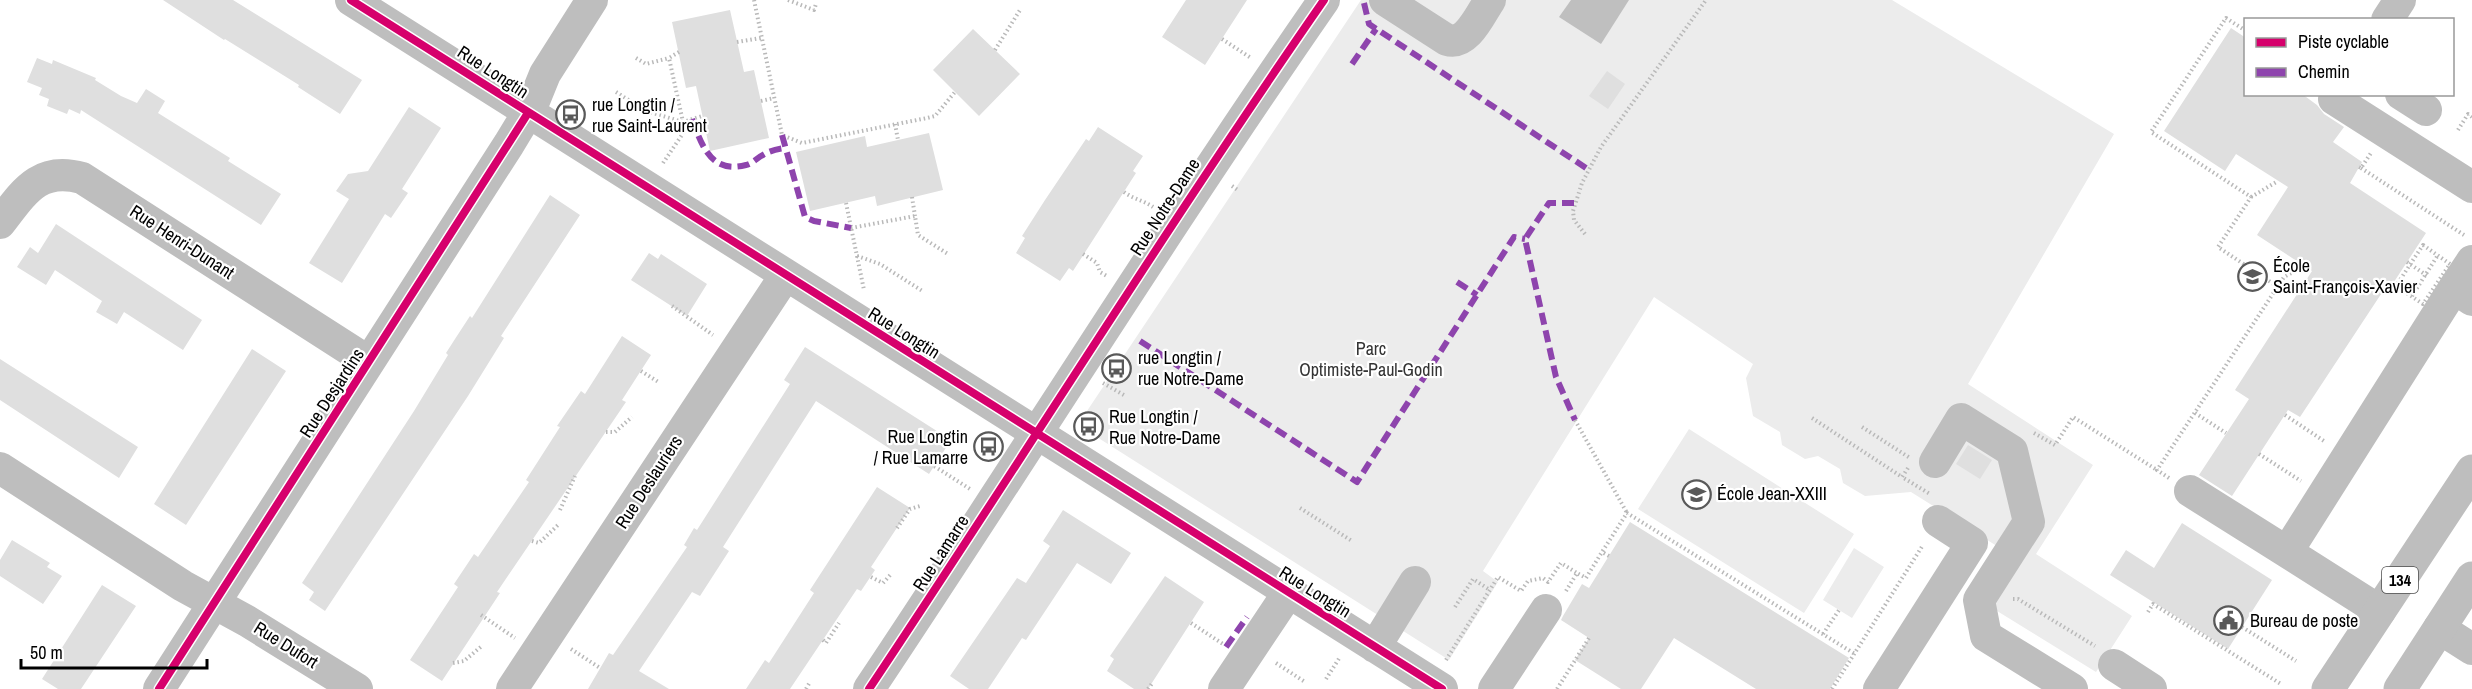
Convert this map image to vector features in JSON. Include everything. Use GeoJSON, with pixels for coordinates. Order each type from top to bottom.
{"type":"FeatureCollection","features":[{"type":"Feature","properties":{"kind":"main road","name":"134"},"geometry":{"type":"LineString","coordinates":[[2328,689],[2472,471]]}},
{"type":"Feature","properties":{"kind":"main road"},"geometry":{"type":"LineString","coordinates":[[2400,689],[2472,578]]}},
{"type":"Feature","properties":{"kind":"street","name":"Rue Longtin"},"geometry":{"type":"LineString","coordinates":[[351,0],[1375,647],[1444,675]]}},
{"type":"Feature","properties":{"kind":"street","name":"Rue Desjardins"},"geometry":{"type":"LineString","coordinates":[[159,689],[528,113],[540,83],[592,0]]}},
{"type":"Feature","properties":{"kind":"street","name":"Rue Notre-Dame"},"geometry":{"type":"LineString","coordinates":[[1037,434],[1224,144],[1324,0]]}},
{"type":"Feature","properties":{"kind":"street"},"geometry":{"type":"LineString","coordinates":[[1385,0],[1453,42],[1461,40],[1490,0]]}},
{"type":"Feature","properties":{"kind":"street"},"geometry":{"type":"LineString","coordinates":[[2388,18],[2400,0]]}},
{"type":"Feature","properties":{"kind":"street"},"geometry":{"type":"LineString","coordinates":[[2336,96],[2334,99],[2472,187]]}},
{"type":"Feature","properties":{"kind":"street","name":"Rue Henri-Dunant"},"geometry":{"type":"LineString","coordinates":[[0,223],[22,195],[44,177],[70,174],[82,178],[369,362]]}},
{"type":"Feature","properties":{"kind":"street"},"geometry":{"type":"LineString","coordinates":[[2287,552],[2472,261]]}},
{"type":"Feature","properties":{"kind":"street","name":"Rue Deslauriers"},"geometry":{"type":"LineString","coordinates":[[513,689],[785,276]]}},
{"type":"Feature","properties":{"kind":"street"},"geometry":{"type":"LineString","coordinates":[[1923,461],[1961,419],[2012,451],[2029,522],[1979,600],[1986,636],[2072,689]]}},
{"type":"Feature","properties":{"kind":"street","name":"Rue Lamarre"},"geometry":{"type":"LineString","coordinates":[[869,689],[1037,434]]}},
{"type":"Feature","properties":{"kind":"street"},"geometry":{"type":"LineString","coordinates":[[0,468],[183,586],[214,603]]}},
{"type":"Feature","properties":{"kind":"street"},"geometry":{"type":"LineString","coordinates":[[2190,491],[2380,611]]}},
{"type":"Feature","properties":{"kind":"street"},"geometry":{"type":"LineString","coordinates":[[1879,689],[1972,543],[1938,521]]}},
{"type":"Feature","properties":{"kind":"street"},"geometry":{"type":"LineString","coordinates":[[1375,647],[1415,582]]}},
{"type":"Feature","properties":{"kind":"street"},"geometry":{"type":"LineString","coordinates":[[1224,689],[1288,593]]}},
{"type":"Feature","properties":{"kind":"street","name":"Rue Dufort"},"geometry":{"type":"LineString","coordinates":[[214,603],[357,689]]}},
{"type":"Feature","properties":{"kind":"street"},"geometry":{"type":"LineString","coordinates":[[1494,689],[1546,610]]}},
{"type":"Feature","properties":{"kind":"street"},"geometry":{"type":"LineString","coordinates":[[2439,628],[2472,649]]}},
{"type":"Feature","properties":{"kind":"street"},"geometry":{"type":"LineString","coordinates":[[2107,659],[2151,689]]}},
{"type":"Feature","properties":{"kind":"path"},"geometry":{"type":"LineString","coordinates":[[754,0],[782,135],[802,143],[935,116],[955,92]]}},
{"type":"Feature","properties":{"kind":"path"},"geometry":{"type":"LineString","coordinates":[[788,0],[814,10],[816,4]]}},
{"type":"Feature","properties":{"kind":"path"},"geometry":{"type":"LineString","coordinates":[[1585,234],[1574,220],[1573,211],[1582,183],[1601,147],[1706,0]]}},
{"type":"Feature","properties":{"kind":"path"},"geometry":{"type":"LineString","coordinates":[[995,50],[1020,10]]}},
{"type":"Feature","properties":{"kind":"path"},"geometry":{"type":"LineString","coordinates":[[2244,30],[2226,18],[2151,132],[2251,197]]}},
{"type":"Feature","properties":{"kind":"path"},"geometry":{"type":"LineString","coordinates":[[737,42],[761,38]]}},
{"type":"Feature","properties":{"kind":"path"},"geometry":{"type":"LineString","coordinates":[[1222,39],[1254,60]]}},
{"type":"Feature","properties":{"kind":"path"},"geometry":{"type":"LineString","coordinates":[[636,58],[646,64],[669,58],[679,52]]}},
{"type":"Feature","properties":{"kind":"path"},"geometry":{"type":"LineString","coordinates":[[669,58],[683,122]]}},
{"type":"Feature","properties":{"kind":"path"},"geometry":{"type":"LineString","coordinates":[[616,92],[646,111],[683,122],[702,116]]}},
{"type":"Feature","properties":{"kind":"path"},"geometry":{"type":"LineString","coordinates":[[761,101],[774,99]]}},
{"type":"Feature","properties":{"kind":"path"},"geometry":{"type":"LineString","coordinates":[[2458,130],[2468,114],[2472,117]]}},
{"type":"Feature","properties":{"kind":"path"},"geometry":{"type":"LineString","coordinates":[[661,166],[683,136],[692,119]]}},
{"type":"Feature","properties":{"kind":"path"},"geometry":{"type":"LineString","coordinates":[[895,124],[898,140]]}},
{"type":"Feature","properties":{"kind":"path"},"geometry":{"type":"LineString","coordinates":[[829,138],[830,145]]}},
{"type":"Feature","properties":{"kind":"path"},"geometry":{"type":"LineString","coordinates":[[2366,162],[2360,168],[2472,241]]}},
{"type":"Feature","properties":{"kind":"path"},"geometry":{"type":"LineString","coordinates":[[2278,181],[2251,197],[2218,248],[2278,287]]}},
{"type":"Feature","properties":{"kind":"path"},"geometry":{"type":"LineString","coordinates":[[1232,186],[1239,191]]}},
{"type":"Feature","properties":{"kind":"path"},"geometry":{"type":"LineString","coordinates":[[1124,192],[1156,209]]}},
{"type":"Feature","properties":{"kind":"path"},"geometry":{"type":"LineString","coordinates":[[912,197],[918,235],[948,254]]}},
{"type":"Feature","properties":{"kind":"path"},"geometry":{"type":"LineString","coordinates":[[846,203],[864,294]]}},
{"type":"Feature","properties":{"kind":"path"},"geometry":{"type":"LineString","coordinates":[[851,228],[915,216]]}},
{"type":"Feature","properties":{"kind":"path"},"geometry":{"type":"LineString","coordinates":[[2423,245],[2450,264],[2455,290],[2423,304],[2396,286],[2408,263],[2423,245]]}},
{"type":"Feature","properties":{"kind":"path"},"geometry":{"type":"LineString","coordinates":[[1083,254],[1097,263],[1100,272],[1110,278]]}},
{"type":"Feature","properties":{"kind":"path"},"geometry":{"type":"LineString","coordinates":[[2412,296],[2438,255]]}},
{"type":"Feature","properties":{"kind":"path"},"geometry":{"type":"LineString","coordinates":[[857,256],[880,264],[924,292]]}},
{"type":"Feature","properties":{"kind":"path"},"geometry":{"type":"LineString","coordinates":[[2408,263],[2455,290]]}},
{"type":"Feature","properties":{"kind":"path"},"geometry":{"type":"LineString","coordinates":[[2157,470],[2284,277],[2304,266]]}},
{"type":"Feature","properties":{"kind":"path"},"geometry":{"type":"LineString","coordinates":[[641,371],[660,383]]}},
{"type":"Feature","properties":{"kind":"path"},"geometry":{"type":"LineString","coordinates":[[1102,382],[1124,395]]}},
{"type":"Feature","properties":{"kind":"path"},"geometry":{"type":"LineString","coordinates":[[2195,413],[2226,433]]}},
{"type":"Feature","properties":{"kind":"path"},"geometry":{"type":"LineString","coordinates":[[2284,415],[2326,443]]}},
{"type":"Feature","properties":{"kind":"path"},"geometry":{"type":"LineString","coordinates":[[606,432],[615,432],[632,417]]}},
{"type":"Feature","properties":{"kind":"path"},"geometry":{"type":"LineString","coordinates":[[2057,442],[2073,417],[2190,491]]}},
{"type":"Feature","properties":{"kind":"path"},"geometry":{"type":"LineString","coordinates":[[1812,418],[1902,477]]}},
{"type":"Feature","properties":{"kind":"path"},"geometry":{"type":"LineString","coordinates":[[1575,420],[1627,513],[1855,654]]}},
{"type":"Feature","properties":{"kind":"path"},"geometry":{"type":"LineString","coordinates":[[1862,427],[1923,461]]}},
{"type":"Feature","properties":{"kind":"path"},"geometry":{"type":"LineString","coordinates":[[2259,454],[2302,482]]}},
{"type":"Feature","properties":{"kind":"path"},"geometry":{"type":"LineString","coordinates":[[560,510],[575,476]]}},
{"type":"Feature","properties":{"kind":"path"},"geometry":{"type":"LineString","coordinates":[[897,528],[910,508],[920,506]]}},
{"type":"Feature","properties":{"kind":"path"},"geometry":{"type":"LineString","coordinates":[[1300,508],[1352,541]]}},
{"type":"Feature","properties":{"kind":"path"},"geometry":{"type":"LineString","coordinates":[[1444,675],[1498,577],[1521,591],[1528,581],[1543,578],[1548,582],[1561,563],[1586,578],[1627,513]]}},
{"type":"Feature","properties":{"kind":"path"},"geometry":{"type":"LineString","coordinates":[[1832,689],[1938,521]]}},
{"type":"Feature","properties":{"kind":"path"},"geometry":{"type":"LineString","coordinates":[[532,541],[539,543],[558,525]]}},
{"type":"Feature","properties":{"kind":"path"},"geometry":{"type":"LineString","coordinates":[[1602,552],[1609,556]]}},
{"type":"Feature","properties":{"kind":"path"},"geometry":{"type":"LineString","coordinates":[[871,577],[883,583],[892,573]]}},
{"type":"Feature","properties":{"kind":"path"},"geometry":{"type":"LineString","coordinates":[[1546,610],[1560,601],[1577,573]]}},
{"type":"Feature","properties":{"kind":"path"},"geometry":{"type":"LineString","coordinates":[[1455,607],[1473,579],[1490,590]]}},
{"type":"Feature","properties":{"kind":"path"},"geometry":{"type":"LineString","coordinates":[[2010,599],[2018,599],[2096,646],[2107,659]]}},
{"type":"Feature","properties":{"kind":"path"},"geometry":{"type":"LineString","coordinates":[[2148,612],[2153,604],[2281,684]]}},
{"type":"Feature","properties":{"kind":"path"},"geometry":{"type":"LineString","coordinates":[[1823,634],[1839,610]]}},
{"type":"Feature","properties":{"kind":"path"},"geometry":{"type":"LineString","coordinates":[[1800,620],[1804,613]]}},
{"type":"Feature","properties":{"kind":"path"},"geometry":{"type":"LineString","coordinates":[[823,640],[826,643],[839,623]]}},
{"type":"Feature","properties":{"kind":"path"},"geometry":{"type":"LineString","coordinates":[[2242,627],[2296,661]]}},
{"type":"Feature","properties":{"kind":"path"},"geometry":{"type":"LineString","coordinates":[[1557,689],[1589,638]]}},
{"type":"Feature","properties":{"kind":"path"},"geometry":{"type":"LineString","coordinates":[[453,663],[464,661],[483,645]]}},
{"type":"Feature","properties":{"kind":"path"},"geometry":{"type":"LineString","coordinates":[[565,645],[600,668]]}},
{"type":"Feature","properties":{"kind":"path"},"geometry":{"type":"LineString","coordinates":[[1326,679],[1340,656]]}},
{"type":"Feature","properties":{"kind":"path"},"geometry":{"type":"LineString","coordinates":[[1267,657],[1305,682]]}},
{"type":"Feature","properties":{"kind":"path"},"geometry":{"type":"LineString","coordinates":[[806,689],[810,682]]}},
{"type":"Feature","properties":{"kind":"path"},"geometry":{"type":"LineString","coordinates":[[1148,689],[1153,682]]}},
{"type":"Feature","properties":{"kind":"green space","name":"Parc Optimiste-Paul-Godin"},"geometry":{"type":"Polygon","coordinates":[[[1361,0],[1892,0],[2114,134],[1968,384],[2093,465],[2036,554],[2132,616],[2096,672],[1989,606],[2000,548],[1911,492],[1865,496],[1843,483],[1840,469],[1818,456],[1805,459],[1782,445],[1780,432],[1753,416],[1746,378],[1753,364],[1654,297],[1483,571],[1498,582],[1449,660],[1081,427],[1081,420],[1361,0]]]}},
{"type":"Feature","properties":{"kind":"green space"},"geometry":{"type":"Polygon","coordinates":[[[1689,429],[1854,534],[1804,613],[1638,509],[1689,429]]]}},
{"type":"Feature","properties":{"kind":"green space"},"geometry":{"type":"Polygon","coordinates":[[[1854,548],[1884,567],[1852,618],[1823,600],[1854,548]]]}},
{"type":"Feature","properties":{"kind":"shaded area"},"geometry":{"type":"Polygon","coordinates":[[[1571,0],[1629,0],[1601,44],[1559,17],[1571,0]]]}},
{"type":"Feature","properties":{"kind":"building"},"geometry":{"type":"Polygon","coordinates":[[[163,0],[233,0],[362,80],[340,114],[298,87],[299,85],[163,0]]]}},
{"type":"Feature","properties":{"kind":"building"},"geometry":{"type":"Polygon","coordinates":[[[1186,0],[1247,0],[1205,65],[1162,37],[1186,0]]]}},
{"type":"Feature","properties":{"kind":"building"},"geometry":{"type":"Polygon","coordinates":[[[730,10],[744,72],[754,70],[769,138],[710,151],[696,86],[686,88],[672,22],[730,10]]]}},
{"type":"Feature","properties":{"kind":"building"},"geometry":{"type":"Polygon","coordinates":[[[2231,28],[2244,37],[2244,96],[2305,96],[2317,105],[2324,114],[2344,127],[2333,142],[2362,162],[2350,183],[2426,233],[2390,288],[2387,285],[2300,417],[2288,410],[2232,496],[2199,475],[2249,399],[2235,390],[2312,271],[2257,235],[2288,187],[2236,154],[2225,171],[2164,131],[2231,28]]]}},
{"type":"Feature","properties":{"kind":"building"},"geometry":{"type":"Polygon","coordinates":[[[973,29],[1020,74],[979,116],[933,70],[973,29]]]}},
{"type":"Feature","properties":{"kind":"building"},"geometry":{"type":"Polygon","coordinates":[[[37,58],[52,64],[53,60],[96,78],[95,80],[121,96],[137,103],[146,89],[165,101],[158,113],[230,158],[228,161],[281,194],[261,225],[81,110],[80,114],[69,109],[67,114],[47,106],[49,99],[39,95],[42,88],[27,82],[37,58]]]}},
{"type":"Feature","properties":{"kind":"building"},"geometry":{"type":"Polygon","coordinates":[[[1607,71],[1625,84],[1608,109],[1589,96],[1607,71]]]}},
{"type":"Feature","properties":{"kind":"building"},"geometry":{"type":"Polygon","coordinates":[[[409,107],[441,128],[402,189],[408,193],[391,218],[385,214],[342,283],[309,263],[349,199],[336,191],[348,174],[368,171],[409,107]]]}},
{"type":"Feature","properties":{"kind":"building"},"geometry":{"type":"Polygon","coordinates":[[[1098,127],[1143,156],[1133,171],[1136,173],[1073,271],[1069,268],[1060,281],[1016,253],[1025,238],[1022,236],[1045,200],[1086,139],[1089,141],[1098,127]]]}},
{"type":"Feature","properties":{"kind":"building"},"geometry":{"type":"Polygon","coordinates":[[[929,133],[943,190],[877,206],[875,196],[810,211],[796,152],[865,136],[867,147],[929,133]]]}},
{"type":"Feature","properties":{"kind":"building"},"geometry":{"type":"Polygon","coordinates":[[[550,195],[580,215],[501,336],[504,338],[468,396],[325,611],[309,600],[314,592],[302,583],[414,411],[448,355],[446,353],[470,316],[472,318],[550,195]]]}},
{"type":"Feature","properties":{"kind":"building"},"geometry":{"type":"Polygon","coordinates":[[[56,224],[202,320],[183,350],[124,312],[117,324],[96,312],[102,301],[55,270],[46,285],[17,267],[30,247],[38,253],[56,224]]]}},
{"type":"Feature","properties":{"kind":"building"},"geometry":{"type":"Polygon","coordinates":[[[649,253],[658,259],[661,254],[707,284],[687,316],[631,280],[649,253]]]}},
{"type":"Feature","properties":{"kind":"building"},"geometry":{"type":"Polygon","coordinates":[[[622,336],[651,355],[622,400],[626,402],[497,592],[500,593],[442,681],[410,660],[458,587],[454,584],[474,554],[478,557],[529,482],[526,480],[560,427],[557,426],[581,391],[585,394],[622,336]]]}},
{"type":"Feature","properties":{"kind":"building"},"geometry":{"type":"Polygon","coordinates":[[[805,347],[951,440],[929,474],[816,401],[723,547],[729,551],[700,596],[692,592],[639,671],[669,689],[588,689],[609,653],[613,655],[687,547],[684,545],[694,528],[697,530],[790,384],[784,380],[805,347]]]}},
{"type":"Feature","properties":{"kind":"building"},"geometry":{"type":"Polygon","coordinates":[[[252,349],[286,371],[186,525],[154,504],[252,349]]]}},
{"type":"Feature","properties":{"kind":"building"},"geometry":{"type":"Polygon","coordinates":[[[0,359],[138,447],[119,478],[0,400],[0,359]]]}},
{"type":"Feature","properties":{"kind":"building"},"geometry":{"type":"Polygon","coordinates":[[[1968,445],[1992,460],[1980,479],[1956,464],[1968,445]]]}},
{"type":"Feature","properties":{"kind":"building"},"geometry":{"type":"Polygon","coordinates":[[[877,487],[910,508],[871,567],[875,570],[861,591],[857,589],[790,689],[746,689],[765,660],[769,663],[814,593],[810,590],[877,487]]]}},
{"type":"Feature","properties":{"kind":"building"},"geometry":{"type":"Polygon","coordinates":[[[1063,510],[1131,553],[1111,584],[1077,563],[1026,640],[1022,638],[988,689],[969,689],[950,676],[1017,578],[1026,583],[1050,546],[1043,541],[1063,510]]]}},
{"type":"Feature","properties":{"kind":"building"},"geometry":{"type":"Polygon","coordinates":[[[1630,522],[1849,658],[1830,689],[1756,689],[1674,638],[1641,689],[1621,689],[1575,660],[1589,638],[1561,620],[1582,584],[1589,588],[1630,522]]]}},
{"type":"Feature","properties":{"kind":"building"},"geometry":{"type":"Polygon","coordinates":[[[2182,523],[2272,580],[2228,649],[2110,575],[2126,550],[2154,568],[2182,523]]]}},
{"type":"Feature","properties":{"kind":"building"},"geometry":{"type":"Polygon","coordinates":[[[12,540],[50,563],[47,567],[62,576],[43,604],[0,576],[0,560],[12,540]]]}},
{"type":"Feature","properties":{"kind":"building"},"geometry":{"type":"Polygon","coordinates":[[[1165,576],[1204,602],[1148,689],[1134,689],[1107,671],[1114,659],[1110,656],[1165,576]]]}},
{"type":"Feature","properties":{"kind":"building"},"geometry":{"type":"Polygon","coordinates":[[[102,585],[136,606],[81,689],[58,689],[42,679],[102,585]]]}},
{"type":"Feature","properties":{"kind":"marked path"},"geometry":{"type":"LineString","coordinates":[[1364,3],[1369,24],[1589,170]]}},
{"type":"Feature","properties":{"kind":"marked path"},"geometry":{"type":"LineString","coordinates":[[1352,64],[1376,29]]}},
{"type":"Feature","properties":{"kind":"marked path"},"geometry":{"type":"LineString","coordinates":[[692,119],[704,148],[716,162],[724,165],[734,167],[748,164],[768,152],[785,148]]}},
{"type":"Feature","properties":{"kind":"marked path"},"geometry":{"type":"LineString","coordinates":[[782,135],[805,217],[851,228]]}},
{"type":"Feature","properties":{"kind":"marked path"},"geometry":{"type":"LineString","coordinates":[[1574,203],[1549,203],[1525,239],[1556,377],[1575,420]]}},
{"type":"Feature","properties":{"kind":"marked path"},"geometry":{"type":"LineString","coordinates":[[1140,341],[1357,482],[1514,237],[1525,239]]}},
{"type":"Feature","properties":{"kind":"marked path"},"geometry":{"type":"LineString","coordinates":[[1457,282],[1477,295]]}},
{"type":"Feature","properties":{"kind":"marked path"},"geometry":{"type":"LineString","coordinates":[[1226,647],[1247,617]]}},
{"type":"Feature","properties":{"kind":"cycle path"},"geometry":{"type":"LineString","coordinates":[[351,0],[1442,689]]}},
{"type":"Feature","properties":{"kind":"cycle path"},"geometry":{"type":"LineString","coordinates":[[869,689],[1151,257],[1324,0]]}},
{"type":"Feature","properties":{"kind":"cycle path"},"geometry":{"type":"LineString","coordinates":[[159,689],[528,113]]}},
{"type":"Feature","properties":{"kind":"place","name":"rue Longtin / rue Saint-Laurent"},"geometry":{"type":"Point","coordinates":[571,115]}},
{"type":"Feature","properties":{"kind":"place","name":"École Saint-François-Xavier"},"geometry":{"type":"Point","coordinates":[2252,276]}},
{"type":"Feature","properties":{"kind":"place","name":"rue Longtin / rue Notre-Dame"},"geometry":{"type":"Point","coordinates":[1117,368]}},
{"type":"Feature","properties":{"kind":"place","name":"Rue Longtin / Rue Notre-Dame"},"geometry":{"type":"Point","coordinates":[1088,427]}},
{"type":"Feature","properties":{"kind":"place","name":"Rue Longtin / Rue Lamarre"},"geometry":{"type":"Point","coordinates":[989,447]}},
{"type":"Feature","properties":{"kind":"place","name":"École Jean-XXIII"},"geometry":{"type":"Point","coordinates":[1696,494]}},
{"type":"Feature","properties":{"kind":"place","name":"Bureau de poste"},"geometry":{"type":"Point","coordinates":[2229,621]}}]}
